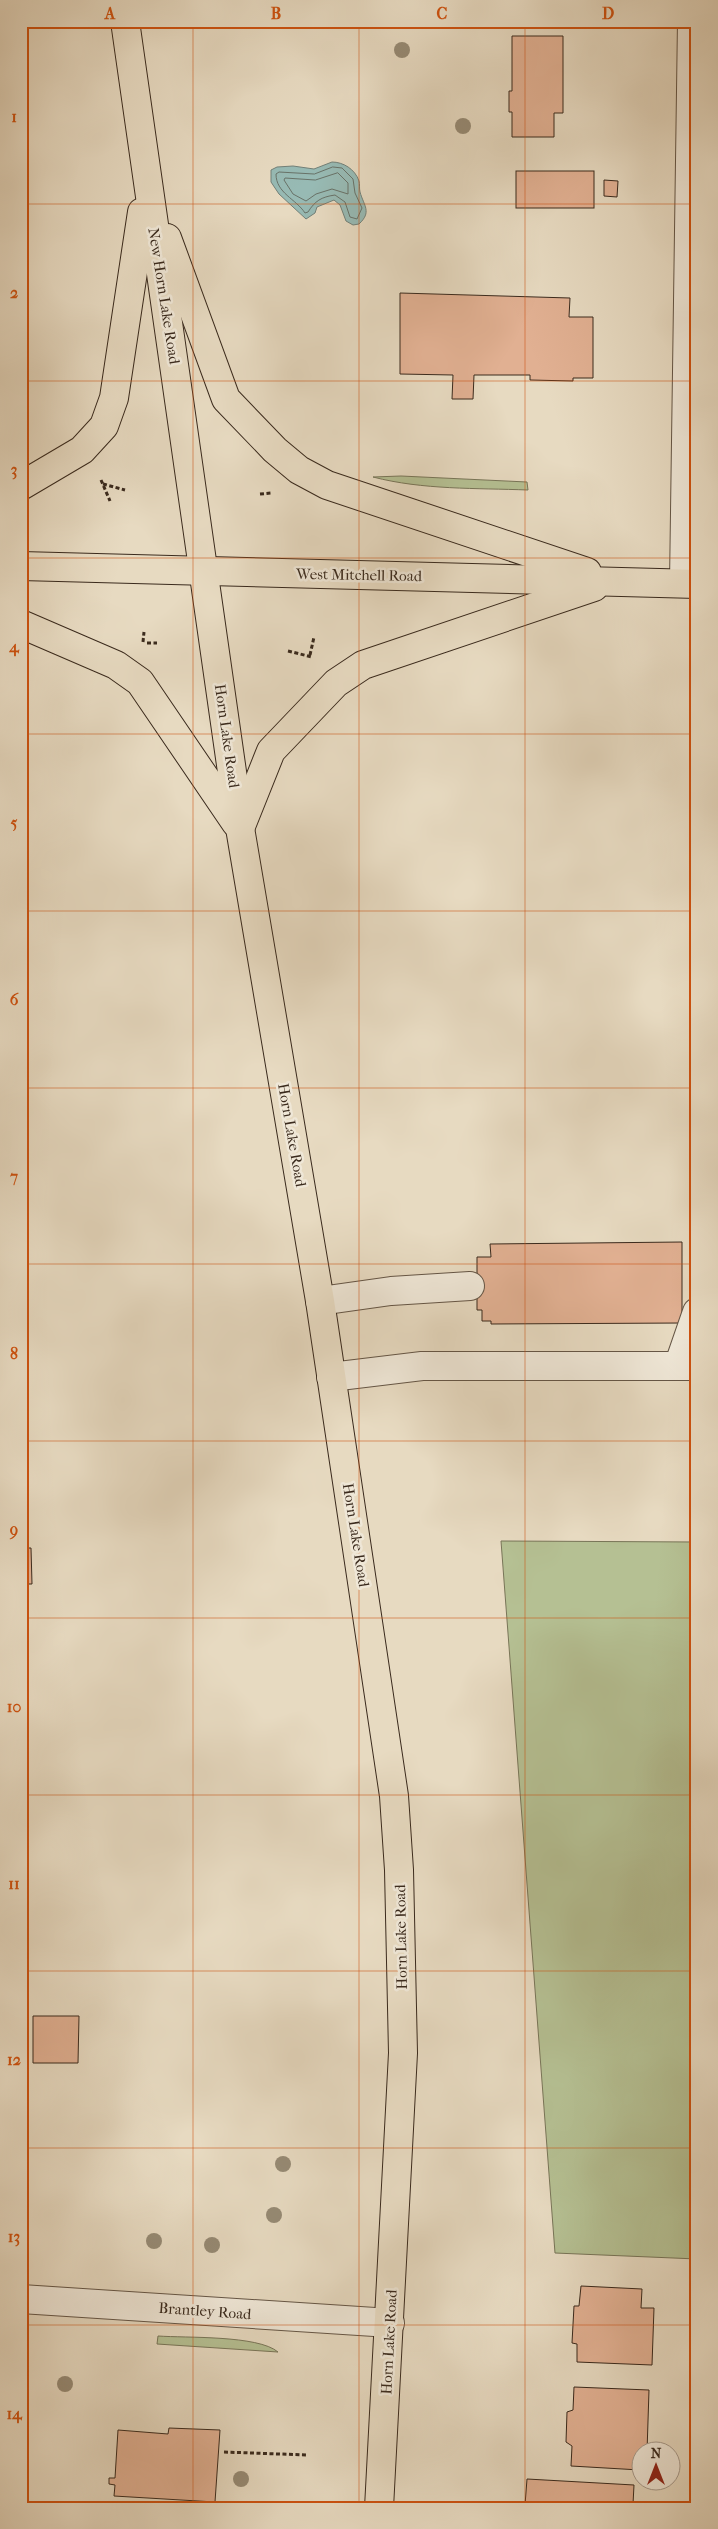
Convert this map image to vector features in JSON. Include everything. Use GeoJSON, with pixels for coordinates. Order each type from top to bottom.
{"type":"FeatureCollection","features":[{"type":"Feature","properties":{"kind":"main road","name":"New Horn Lake Road"},"geometry":{"type":"LineString","coordinates":[[125,21],[204,571]]}},
{"type":"Feature","properties":{"kind":"main road"},"geometry":{"type":"LineString","coordinates":[[21,486],[82,450],[104,426],[114,398],[147,183]]}},
{"type":"Feature","properties":{"kind":"main road"},"geometry":{"type":"LineString","coordinates":[[147,183],[226,399],[275,450],[299,470],[326,485],[612,581]]}},
{"type":"Feature","properties":{"kind":"main road","name":"West Mitchell Road"},"geometry":{"type":"LineString","coordinates":[[21,566],[691,584]]}},
{"type":"Feature","properties":{"kind":"main road","name":"Horn Lake Road"},"geometry":{"type":"LineString","coordinates":[[204,571],[240,828],[320,1300],[394,1796],[399,1870],[403,2053],[379,2508]]}},
{"type":"Feature","properties":{"kind":"main road"},"geometry":{"type":"LineString","coordinates":[[240,828],[271,750],[336,683],[363,665],[612,581]]}},
{"type":"Feature","properties":{"kind":"main road"},"geometry":{"type":"LineString","coordinates":[[21,624],[116,665],[140,682],[240,828]]}},
{"type":"Feature","properties":{"kind":"street"},"geometry":{"type":"LineString","coordinates":[[691,584],[692,21]]}},
{"type":"Feature","properties":{"kind":"street"},"geometry":{"type":"LineString","coordinates":[[320,1300],[391,1291],[470,1286]]}},
{"type":"Feature","properties":{"kind":"street"},"geometry":{"type":"LineString","coordinates":[[331,1377],[422,1366],[688,1365],[697,1312]]}},
{"type":"Feature","properties":{"kind":"street","name":"Brantley Road"},"geometry":{"type":"LineString","coordinates":[[21,2299],[390,2322]]}},
{"type":"Feature","properties":{"kind":"path"},"geometry":{"type":"LineString","coordinates":[[110,501],[102,484],[125,490]]}},
{"type":"Feature","properties":{"kind":"path"},"geometry":{"type":"LineString","coordinates":[[143,643],[144,632]]}},
{"type":"Feature","properties":{"kind":"path"},"geometry":{"type":"LineString","coordinates":[[288,651],[310,655],[314,637]]}},
{"type":"Feature","properties":{"kind":"path"},"geometry":{"type":"LineString","coordinates":[[224,2452],[307,2455]]}},
{"type":"Feature","properties":{"kind":"green space"},"geometry":{"type":"Polygon","coordinates":[[[401,476],[527,482],[528,490],[430,486],[373,477],[401,476]]]}},
{"type":"Feature","properties":{"kind":"green space"},"geometry":{"type":"Polygon","coordinates":[[[501,1541],[697,1542],[697,2259],[555,2253],[501,1541]]]}},
{"type":"Feature","properties":{"kind":"green space"},"geometry":{"type":"Polygon","coordinates":[[[158,2336],[239,2340],[268,2347],[278,2352],[157,2344],[158,2336]]]}},
{"type":"Feature","properties":{"kind":"water"},"geometry":{"type":"Polygon","coordinates":[[[332,162],[348,167],[355,173],[359,181],[366,212],[359,224],[353,225],[346,221],[340,205],[334,200],[317,207],[315,213],[306,219],[279,194],[271,182],[271,170],[277,167],[293,166],[314,169],[332,162]]]}},
{"type":"Feature","properties":{"kind":"building"},"geometry":{"type":"Polygon","coordinates":[[[512,36],[563,36],[563,113],[554,113],[554,137],[512,137],[512,112],[509,112],[509,91],[512,91],[512,36]]]}},
{"type":"Feature","properties":{"kind":"building"},"geometry":{"type":"Polygon","coordinates":[[[516,171],[594,171],[594,208],[516,208],[516,171]]]}},
{"type":"Feature","properties":{"kind":"building"},"geometry":{"type":"Polygon","coordinates":[[[604,180],[618,181],[617,197],[604,196],[604,180]]]}},
{"type":"Feature","properties":{"kind":"building"},"geometry":{"type":"Polygon","coordinates":[[[400,293],[570,298],[569,317],[593,317],[593,378],[573,378],[573,381],[530,380],[530,375],[474,375],[473,399],[452,399],[453,375],[400,374],[400,293]]]}},
{"type":"Feature","properties":{"kind":"building"},"geometry":{"type":"Polygon","coordinates":[[[682,1242],[682,1323],[491,1324],[491,1321],[482,1321],[482,1310],[477,1310],[477,1257],[491,1257],[490,1244],[682,1242]]]}},
{"type":"Feature","properties":{"kind":"building"},"geometry":{"type":"Polygon","coordinates":[[[21,1548],[31,1548],[32,1584],[21,1584],[21,1548]]]}},
{"type":"Feature","properties":{"kind":"building"},"geometry":{"type":"Polygon","coordinates":[[[33,2016],[79,2016],[78,2063],[33,2063],[33,2016]]]}},
{"type":"Feature","properties":{"kind":"building"},"geometry":{"type":"Polygon","coordinates":[[[581,2286],[642,2289],[641,2308],[654,2308],[652,2365],[577,2362],[577,2344],[572,2343],[574,2306],[579,2306],[581,2286]]]}},
{"type":"Feature","properties":{"kind":"building"},"geometry":{"type":"Polygon","coordinates":[[[574,2387],[649,2390],[647,2442],[630,2442],[630,2469],[571,2466],[572,2446],[566,2442],[567,2412],[573,2410],[574,2387]]]}},
{"type":"Feature","properties":{"kind":"building"},"geometry":{"type":"Polygon","coordinates":[[[169,2428],[220,2430],[215,2502],[114,2496],[115,2485],[109,2484],[109,2478],[115,2478],[118,2430],[168,2434],[169,2428]]]}},
{"type":"Feature","properties":{"kind":"building"},"geometry":{"type":"Polygon","coordinates":[[[527,2479],[630,2485],[630,2492],[634,2492],[633,2504],[664,2508],[563,2508],[525,2505],[527,2479]]]}}]}
